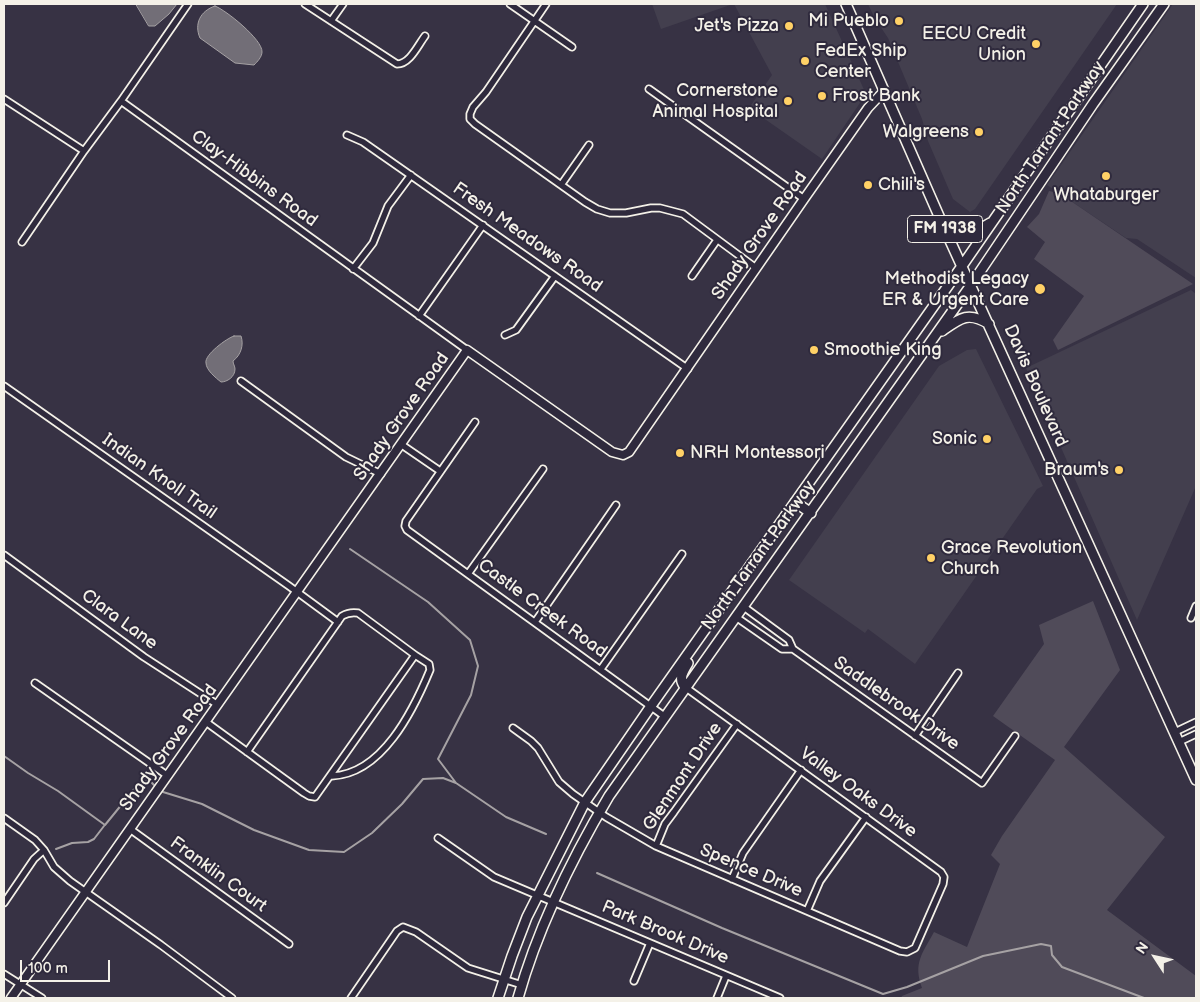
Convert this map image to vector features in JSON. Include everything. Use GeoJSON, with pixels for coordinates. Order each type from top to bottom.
{"type":"FeatureCollection","features":[{"type":"Feature","properties":{"kind":"main road","name":"Davis Boulevard"},"geometry":{"type":"LineString","coordinates":[[846,4],[942,223],[1196,780]]}},
{"type":"Feature","properties":{"kind":"main road","name":"North Tarrant Parkway"},"geometry":{"type":"LineString","coordinates":[[498,998],[527,917],[585,802],[962,266],[1143,4]]}},
{"type":"Feature","properties":{"kind":"main road","name":"North Tarrant Parkway"},"geometry":{"type":"LineString","coordinates":[[518,998],[537,940],[553,901],[570,864],[599,812],[664,716],[811,513],[971,285],[1164,4]]}},
{"type":"Feature","properties":{"kind":"main road"},"geometry":{"type":"LineString","coordinates":[[1118,38],[1132,48]]}},
{"type":"Feature","properties":{"kind":"main road"},"geometry":{"type":"LineString","coordinates":[[942,223],[956,234],[972,234],[992,221]]}},
{"type":"Feature","properties":{"kind":"main road"},"geometry":{"type":"LineString","coordinates":[[934,337],[960,318],[972,317],[981,319],[989,324]]}},
{"type":"Feature","properties":{"kind":"main road"},"geometry":{"type":"LineString","coordinates":[[795,502],[811,513]]}},
{"type":"Feature","properties":{"kind":"main road"},"geometry":{"type":"LineString","coordinates":[[685,687],[682,683],[683,671],[696,651],[707,628]]}},
{"type":"Feature","properties":{"kind":"street"},"geometry":{"type":"LineString","coordinates":[[22,242],[84,150],[121,101],[188,4]]}},
{"type":"Feature","properties":{"kind":"street"},"geometry":{"type":"LineString","coordinates":[[305,4],[394,63],[401,64],[408,59],[425,36]]}},
{"type":"Feature","properties":{"kind":"street"},"geometry":{"type":"LineString","coordinates":[[331,21],[343,4]]}},
{"type":"Feature","properties":{"kind":"street"},"geometry":{"type":"LineString","coordinates":[[510,4],[572,47]]}},
{"type":"Feature","properties":{"kind":"street"},"geometry":{"type":"LineString","coordinates":[[546,4],[486,92],[472,107],[470,119],[597,209],[610,213],[660,208],[682,214],[756,268]]}},
{"type":"Feature","properties":{"kind":"street"},"geometry":{"type":"LineString","coordinates":[[649,89],[804,199]]}},
{"type":"Feature","properties":{"kind":"street","name":"Shady Grove Road"},"geometry":{"type":"LineString","coordinates":[[11,998],[402,445],[467,350],[612,452],[623,455],[629,452],[635,446],[868,108],[884,91]]}},
{"type":"Feature","properties":{"kind":"street"},"geometry":{"type":"LineString","coordinates":[[4,99],[84,150]]}},
{"type":"Feature","properties":{"kind":"street","name":"Clay-Hibbins Road"},"geometry":{"type":"LineString","coordinates":[[121,101],[467,350]]}},
{"type":"Feature","properties":{"kind":"street","name":"Fresh Meadows Road"},"geometry":{"type":"LineString","coordinates":[[346,135],[363,142],[688,369]]}},
{"type":"Feature","properties":{"kind":"street"},"geometry":{"type":"LineString","coordinates":[[561,185],[589,145]]}},
{"type":"Feature","properties":{"kind":"street"},"geometry":{"type":"LineString","coordinates":[[353,269],[372,242],[388,206],[411,175]]}},
{"type":"Feature","properties":{"kind":"street"},"geometry":{"type":"LineString","coordinates":[[419,316],[483,225]]}},
{"type":"Feature","properties":{"kind":"street"},"geometry":{"type":"LineString","coordinates":[[692,276],[717,240]]}},
{"type":"Feature","properties":{"kind":"street"},"geometry":{"type":"LineString","coordinates":[[505,335],[516,330],[555,276]]}},
{"type":"Feature","properties":{"kind":"street"},"geometry":{"type":"LineString","coordinates":[[241,381],[346,457],[381,474]]}},
{"type":"Feature","properties":{"kind":"street","name":"Indian Knoll Trail"},"geometry":{"type":"LineString","coordinates":[[4,386],[338,622]]}},
{"type":"Feature","properties":{"kind":"street"},"geometry":{"type":"LineString","coordinates":[[402,445],[440,472],[475,422]]}},
{"type":"Feature","properties":{"kind":"street"},"geometry":{"type":"LineString","coordinates":[[468,574],[542,469]]}},
{"type":"Feature","properties":{"kind":"street","name":"Castle Creek Road"},"geometry":{"type":"LineString","coordinates":[[440,472],[406,521],[404,526],[409,533],[664,716]]}},
{"type":"Feature","properties":{"kind":"street"},"geometry":{"type":"LineString","coordinates":[[535,622],[616,505]]}},
{"type":"Feature","properties":{"kind":"street"},"geometry":{"type":"LineString","coordinates":[[601,670],[682,554]]}},
{"type":"Feature","properties":{"kind":"street","name":"Clara Lane"},"geometry":{"type":"LineString","coordinates":[[4,555],[144,657],[218,705]]}},
{"type":"Feature","properties":{"kind":"street"},"geometry":{"type":"LineString","coordinates":[[1191,618],[1196,606]]}},
{"type":"Feature","properties":{"kind":"street","name":"Saddlebrook Drive"},"geometry":{"type":"LineString","coordinates":[[744,607],[789,640],[793,649],[982,783],[1015,736]]}},
{"type":"Feature","properties":{"kind":"street"},"geometry":{"type":"LineString","coordinates":[[247,752],[338,622],[345,614],[358,613],[429,664],[430,670],[414,704],[376,759],[361,768],[343,775],[332,776]]}},
{"type":"Feature","properties":{"kind":"street","name":"Saddlebrook Drive"},"geometry":{"type":"LineString","coordinates":[[736,618],[782,650],[793,649]]}},
{"type":"Feature","properties":{"kind":"street"},"geometry":{"type":"LineString","coordinates":[[768,639],[775,629]]}},
{"type":"Feature","properties":{"kind":"street"},"geometry":{"type":"LineString","coordinates":[[206,722],[309,796],[315,797],[332,776],[416,655]]}},
{"type":"Feature","properties":{"kind":"street"},"geometry":{"type":"LineString","coordinates":[[916,736],[958,672]]}},
{"type":"Feature","properties":{"kind":"street"},"geometry":{"type":"LineString","coordinates":[[35,683],[168,776]]}},
{"type":"Feature","properties":{"kind":"street","name":"Valley Oaks Drive"},"geometry":{"type":"LineString","coordinates":[[685,687],[941,872],[944,877],[943,884],[918,946],[912,951]]}},
{"type":"Feature","properties":{"kind":"street"},"geometry":{"type":"LineString","coordinates":[[1175,732],[1196,722]]}},
{"type":"Feature","properties":{"kind":"street","name":"Glenmont Drive"},"geometry":{"type":"LineString","coordinates":[[656,846],[670,818],[737,724]]}},
{"type":"Feature","properties":{"kind":"street","name":"Spence Drive"},"geometry":{"type":"LineString","coordinates":[[512,728],[538,748],[559,782],[599,812],[656,846],[900,951],[912,951]]}},
{"type":"Feature","properties":{"kind":"street"},"geometry":{"type":"LineString","coordinates":[[1179,742],[1196,734]]}},
{"type":"Feature","properties":{"kind":"street"},"geometry":{"type":"LineString","coordinates":[[732,879],[743,853],[801,770]]}},
{"type":"Feature","properties":{"kind":"street"},"geometry":{"type":"LineString","coordinates":[[807,911],[820,881],[866,817]]}},
{"type":"Feature","properties":{"kind":"street"},"geometry":{"type":"LineString","coordinates":[[4,818],[36,840],[60,873],[232,998]]}},
{"type":"Feature","properties":{"kind":"street","name":"Franklin Court"},"geometry":{"type":"LineString","coordinates":[[130,829],[289,944]]}},
{"type":"Feature","properties":{"kind":"street","name":"Park Brook Drive"},"geometry":{"type":"LineString","coordinates":[[438,838],[494,877],[780,998]]}},
{"type":"Feature","properties":{"kind":"street"},"geometry":{"type":"LineString","coordinates":[[4,903],[34,859],[44,850]]}},
{"type":"Feature","properties":{"kind":"street"},"geometry":{"type":"LineString","coordinates":[[351,998],[398,931],[403,927],[416,932],[468,968],[522,985]]}},
{"type":"Feature","properties":{"kind":"street"},"geometry":{"type":"LineString","coordinates":[[634,981],[650,943]]}},
{"type":"Feature","properties":{"kind":"street"},"geometry":{"type":"LineString","coordinates":[[4,974],[42,998]]}},
{"type":"Feature","properties":{"kind":"street"},"geometry":{"type":"LineString","coordinates":[[717,998],[726,976]]}},
{"type":"Feature","properties":{"kind":"shaded area"},"geometry":{"type":"Polygon","coordinates":[[[136,4],[177,4],[155,26],[149,26],[136,4]]]}},
{"type":"Feature","properties":{"kind":"shaded area"},"geometry":{"type":"Polygon","coordinates":[[[652,4],[733,4],[661,29],[652,4]]]}},
{"type":"Feature","properties":{"kind":"shaded area"},"geometry":{"type":"Polygon","coordinates":[[[734,4],[825,4],[866,94],[822,159],[749,108],[772,75],[734,4]]]}},
{"type":"Feature","properties":{"kind":"shaded area"},"geometry":{"type":"Polygon","coordinates":[[[868,4],[1117,4],[975,209],[970,212],[953,199],[888,38],[868,4]]]}},
{"type":"Feature","properties":{"kind":"shaded area"},"geometry":{"type":"Polygon","coordinates":[[[1173,4],[1196,4],[1196,278],[1137,239],[1126,238],[1047,185],[1173,4]]]}},
{"type":"Feature","properties":{"kind":"shaded area"},"geometry":{"type":"Polygon","coordinates":[[[215,6],[235,19],[257,40],[262,52],[254,65],[235,63],[200,38],[198,23],[205,11],[215,6]]]}},
{"type":"Feature","properties":{"kind":"shaded area"},"geometry":{"type":"Polygon","coordinates":[[[1049,191],[1059,193],[1193,284],[1058,350],[1053,340],[1084,296],[1034,259],[1045,242],[1027,227],[1039,214],[1049,191]]]}},
{"type":"Feature","properties":{"kind":"shaded area"},"geometry":{"type":"Polygon","coordinates":[[[1191,290],[1196,294],[1196,486],[1137,620],[1026,368],[1191,290]]]}},
{"type":"Feature","properties":{"kind":"shaded area"},"geometry":{"type":"Polygon","coordinates":[[[234,336],[241,336],[241,350],[233,361],[234,374],[228,380],[221,382],[212,374],[206,360],[217,347],[234,336]]]}},
{"type":"Feature","properties":{"kind":"shaded area"},"geometry":{"type":"Polygon","coordinates":[[[976,349],[1043,486],[1037,489],[915,664],[868,629],[865,633],[789,580],[939,366],[967,350],[976,349]]]}},
{"type":"Feature","properties":{"kind":"shaded area"},"geometry":{"type":"Polygon","coordinates":[[[1093,601],[1120,670],[1064,747],[1165,837],[1107,910],[1196,976],[1196,998],[901,998],[922,988],[918,972],[920,959],[934,932],[967,947],[1000,864],[991,855],[1055,760],[993,716],[1044,644],[1039,625],[1093,601]]]}},
{"type":"Feature","properties":{"kind":"waterway"},"geometry":{"type":"LineString","coordinates":[[350,549],[428,602],[470,640],[478,666],[471,695],[438,759],[456,783],[506,817],[546,834]]}},
{"type":"Feature","properties":{"kind":"waterway"},"geometry":{"type":"LineString","coordinates":[[4,756],[58,791],[105,825],[140,782],[150,781],[154,785]]}},
{"type":"Feature","properties":{"kind":"waterway"},"geometry":{"type":"LineString","coordinates":[[163,792],[202,804],[254,830],[309,850],[344,852],[372,833],[402,804],[423,779],[443,778],[456,783]]}},
{"type":"Feature","properties":{"kind":"waterway"},"geometry":{"type":"LineString","coordinates":[[56,849],[72,843],[88,842],[94,839],[104,826]]}},
{"type":"Feature","properties":{"kind":"waterway"},"geometry":{"type":"LineString","coordinates":[[597,873],[722,928],[883,994],[907,987],[983,956],[1041,944],[1051,946],[1052,955],[1062,967],[1144,998]]}},
{"type":"Feature","properties":{"kind":"place","name":"Mi Pueblo"},"geometry":{"type":"Point","coordinates":[899,21]}},
{"type":"Feature","properties":{"kind":"place","name":"Jet's Pizza"},"geometry":{"type":"Point","coordinates":[789,26]}},
{"type":"Feature","properties":{"kind":"place","name":"EECU Credit Union"},"geometry":{"type":"Point","coordinates":[1036,44]}},
{"type":"Feature","properties":{"kind":"place","name":"FedEx Ship Center"},"geometry":{"type":"Point","coordinates":[805,61]}},
{"type":"Feature","properties":{"kind":"place","name":"Frost Bank"},"geometry":{"type":"Point","coordinates":[822,96]}},
{"type":"Feature","properties":{"kind":"place","name":"Cornerstone Animal Hospital"},"geometry":{"type":"Point","coordinates":[788,101]}},
{"type":"Feature","properties":{"kind":"place","name":"Walgreens"},"geometry":{"type":"Point","coordinates":[979,132]}},
{"type":"Feature","properties":{"kind":"place","name":"Whataburger"},"geometry":{"type":"Point","coordinates":[1106,176]}},
{"type":"Feature","properties":{"kind":"place","name":"Chili's"},"geometry":{"type":"Point","coordinates":[868,185]}},
{"type":"Feature","properties":{"kind":"place","name":"Methodist Legacy ER & Urgent Care"},"geometry":{"type":"Point","coordinates":[1040,289]}},
{"type":"Feature","properties":{"kind":"place","name":"Smoothie King"},"geometry":{"type":"Point","coordinates":[814,350]}},
{"type":"Feature","properties":{"kind":"place","name":"Sonic"},"geometry":{"type":"Point","coordinates":[987,439]}},
{"type":"Feature","properties":{"kind":"place","name":"NRH Montessori"},"geometry":{"type":"Point","coordinates":[680,453]}},
{"type":"Feature","properties":{"kind":"place","name":"Braum's"},"geometry":{"type":"Point","coordinates":[1119,470]}},
{"type":"Feature","properties":{"kind":"place","name":"Grace Revolution Church"},"geometry":{"type":"Point","coordinates":[931,558]}}]}
